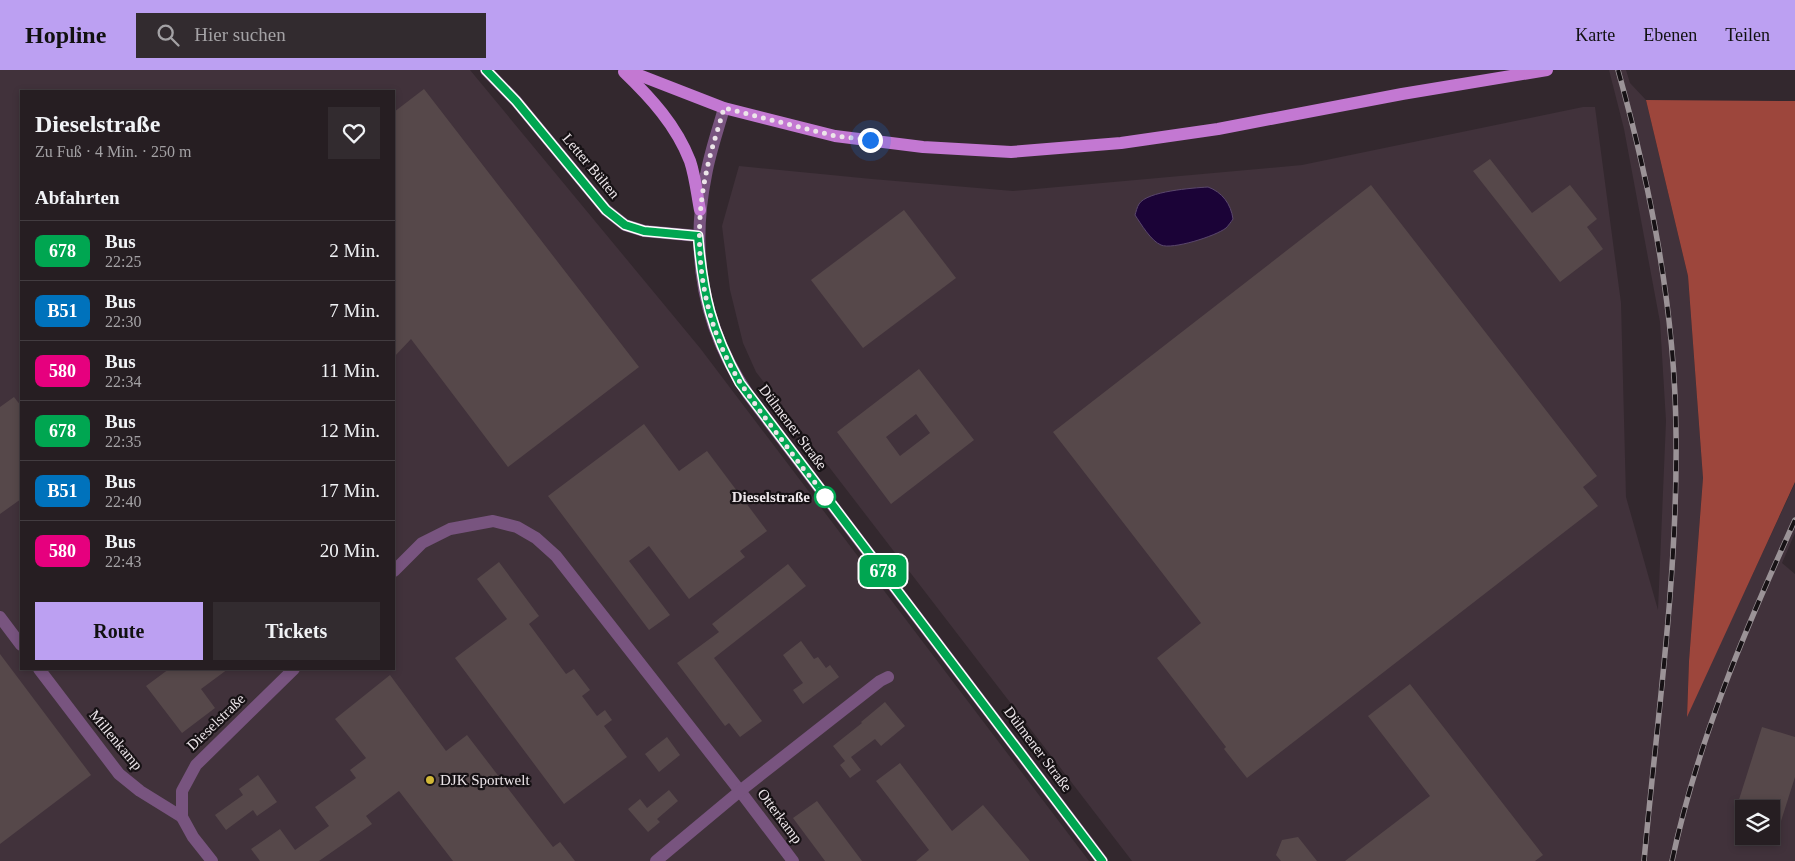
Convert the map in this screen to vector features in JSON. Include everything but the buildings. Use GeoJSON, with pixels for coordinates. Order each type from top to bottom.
{"type":"FeatureCollection","features":[{"type":"Feature","properties":{"kind":"main road"},"geometry":{"type":"LineString","coordinates":[[622,70],[648,95],[678,136],[690,162],[700,210]]}},
{"type":"Feature","properties":{"kind":"main road"},"geometry":{"type":"LineString","coordinates":[[626,70],[724,108],[835,136],[923,147],[1011,152],[1121,143],[1218,130],[1411,92],[1547,70]]}},
{"type":"Feature","properties":{"kind":"street","name":"Letter Bülten"},"geometry":{"type":"LineString","coordinates":[[486,70],[516,101],[606,210],[625,225],[644,231],[698,236]]}},
{"type":"Feature","properties":{"kind":"street","name":"Dülmener Straße"},"geometry":{"type":"LineString","coordinates":[[724,108],[706,173],[698,236],[701,274],[709,313],[722,348],[740,383],[1102,861]]}},
{"type":"Feature","properties":{"kind":"street"},"geometry":{"type":"LineString","coordinates":[[395,570],[422,543],[450,529],[494,521],[517,527],[536,538],[556,556],[740,791]]}},
{"type":"Feature","properties":{"kind":"street"},"geometry":{"type":"LineString","coordinates":[[0,617],[20,644]]}},
{"type":"Feature","properties":{"kind":"street","name":"Millenkamp"},"geometry":{"type":"LineString","coordinates":[[40,670],[119,774],[140,791],[182,817]]}},
{"type":"Feature","properties":{"kind":"street","name":"Dieselstraße"},"geometry":{"type":"LineString","coordinates":[[212,861],[193,837],[182,817],[182,791],[196,765],[293,670]]}},
{"type":"Feature","properties":{"kind":"street"},"geometry":{"type":"LineString","coordinates":[[656,861],[740,791],[880,681],[888,677]]}},
{"type":"Feature","properties":{"kind":"street","name":"Otterkamp"},"geometry":{"type":"LineString","coordinates":[[740,791],[793,861]]}},
{"type":"Feature","properties":{"kind":"shaded area"},"geometry":{"type":"Polygon","coordinates":[[[0,70],[470,70],[700,348],[1089,861],[0,861],[0,70]]]}},
{"type":"Feature","properties":{"kind":"shaded area"},"geometry":{"type":"Polygon","coordinates":[[[1609,70],[1626,70],[1630,83],[1646,100],[1688,276],[1703,478],[1689,661],[1687,715],[1795,483],[1795,533],[1782,563],[1795,574],[1795,861],[1132,861],[756,372],[743,343],[730,290],[722,226],[739,166],[1013,191],[1302,165],[1583,107],[1595,107],[1621,303],[1626,497],[1658,610],[1666,421],[1660,322],[1624,129],[1609,70]]]}},
{"type":"Feature","properties":{"kind":"shaded area"},"geometry":{"type":"Polygon","coordinates":[[[1646,100],[1795,101],[1795,482],[1687,717],[1689,661],[1703,478],[1688,276],[1646,100]]]}},
{"type":"Feature","properties":{"kind":"shaded area"},"geometry":{"type":"Polygon","coordinates":[[[1208,187],[1218,192],[1225,199],[1233,219],[1226,228],[1213,235],[1174,246],[1161,245],[1150,236],[1135,215],[1139,204],[1151,196],[1171,191],[1208,187]]]}},
{"type":"Feature","properties":{"kind":"railway"},"geometry":{"type":"LineString","coordinates":[[1618,70],[1651,205],[1666,295],[1675,387],[1676,487],[1674,540],[1666,647],[1644,861]]}},
{"type":"Feature","properties":{"kind":"railway"},"geometry":{"type":"LineString","coordinates":[[1672,861],[1695,772],[1724,687],[1795,520]]}},
{"type":"Feature","properties":{"kind":"bus line","name":"678"},"geometry":{"type":"LineString","coordinates":[[486,70],[516,101],[606,210],[625,225],[644,231],[698,236],[701,274],[709,313],[720,343],[740,383],[1102,861]]}},
{"type":"Feature","properties":{"kind":"place","name":"Dieselstraße"},"geometry":{"type":"Point","coordinates":[825,497]}},
{"type":"Feature","properties":{"kind":"place","name":"DJK Sportwelt"},"geometry":{"type":"Point","coordinates":[430,780]}},
{"type":"Feature","properties":{"kind":"route"},"geometry":{"type":"LineString","coordinates":[[825,497],[740,383],[720,343],[709,313],[701,274],[698,236],[700,210],[706,173],[724,108],[835,136],[870,140]]}}]}
